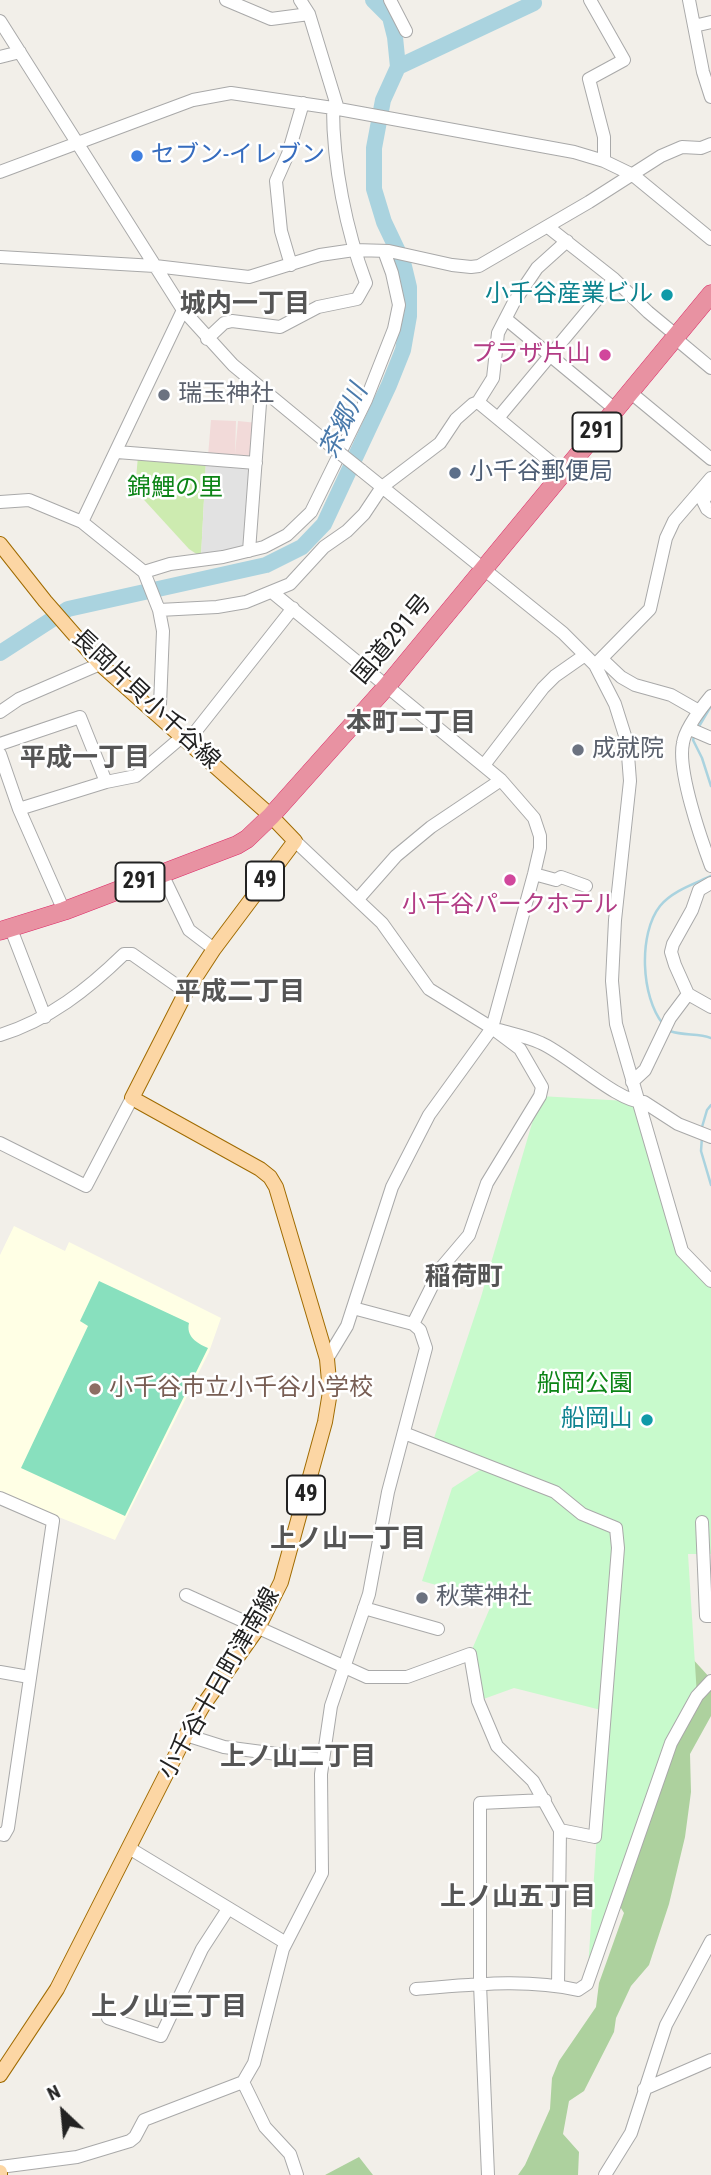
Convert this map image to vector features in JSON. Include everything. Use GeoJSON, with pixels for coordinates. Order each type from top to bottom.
{"type":"FeatureCollection","features":[{"type":"Feature","properties":{"kind":"highway","name":"国道291号"},"geometry":{"type":"LineString","coordinates":[[5,930],[64,911],[237,845],[271,816],[387,686],[711,295]]}},
{"type":"Feature","properties":{"kind":"main road","name":"長岡片貝小千谷線"},"geometry":{"type":"LineString","coordinates":[[0,544],[100,664],[271,816]]}},
{"type":"Feature","properties":{"kind":"main road","name":"49"},"geometry":{"type":"LineString","coordinates":[[132,1098],[186,992],[295,841],[271,816]]}},
{"type":"Feature","properties":{"kind":"main road","name":"小千谷十日町津南線"},"geometry":{"type":"LineString","coordinates":[[0,2075],[57,1989],[186,1735],[204,1704],[258,1628],[281,1582],[325,1422],[330,1392],[327,1359],[276,1187],[270,1177],[132,1098]]}},
{"type":"Feature","properties":{"kind":"street"},"geometry":{"type":"LineString","coordinates":[[226,0],[271,19],[309,14]]}},
{"type":"Feature","properties":{"kind":"street"},"geometry":{"type":"LineString","coordinates":[[207,339],[224,323],[232,321],[279,327],[318,307],[357,299],[366,283],[354,250],[333,139],[335,109],[309,14],[300,0]]}},
{"type":"Feature","properties":{"kind":"street"},"geometry":{"type":"LineString","coordinates":[[390,0],[406,31]]}},
{"type":"Feature","properties":{"kind":"street"},"geometry":{"type":"LineString","coordinates":[[590,0],[624,60],[589,79],[604,136],[604,162]]}},
{"type":"Feature","properties":{"kind":"street"},"geometry":{"type":"LineString","coordinates":[[689,0],[711,97]]}},
{"type":"Feature","properties":{"kind":"street"},"geometry":{"type":"LineString","coordinates":[[0,21],[183,310],[207,339],[261,390],[564,633],[585,654],[635,685],[671,695],[699,710]]}},
{"type":"Feature","properties":{"kind":"street"},"geometry":{"type":"LineString","coordinates":[[694,26],[711,22]]}},
{"type":"Feature","properties":{"kind":"street"},"geometry":{"type":"LineString","coordinates":[[0,65],[0,58],[20,52]]}},
{"type":"Feature","properties":{"kind":"street"},"geometry":{"type":"LineString","coordinates":[[0,172],[214,95],[253,95],[574,152],[633,175],[711,239]]}},
{"type":"Feature","properties":{"kind":"street"},"geometry":{"type":"LineString","coordinates":[[291,265],[281,231],[276,181],[288,154],[303,103]]}},
{"type":"Feature","properties":{"kind":"street"},"geometry":{"type":"LineString","coordinates":[[0,257],[155,266],[249,277],[320,255],[354,250],[408,253],[452,265],[479,266],[548,227],[661,156],[678,148],[701,148],[711,144]]}},
{"type":"Feature","properties":{"kind":"street"},"geometry":{"type":"LineString","coordinates":[[548,227],[614,279],[711,368]]}},
{"type":"Feature","properties":{"kind":"street"},"geometry":{"type":"LineString","coordinates":[[159,610],[217,607],[246,602],[290,583],[324,547],[347,531],[364,514],[382,487],[440,443],[456,419],[478,402],[493,378],[498,332],[526,282],[537,268],[567,241]]}},
{"type":"Feature","properties":{"kind":"street"},"geometry":{"type":"LineString","coordinates":[[145,574],[170,564],[249,551],[275,543],[311,512],[366,400],[391,341],[398,316],[396,288],[386,251]]}},
{"type":"Feature","properties":{"kind":"street"},"geometry":{"type":"LineString","coordinates":[[498,418],[614,279]]}},
{"type":"Feature","properties":{"kind":"street"},"geometry":{"type":"LineString","coordinates":[[82,522],[183,310]]}},
{"type":"Feature","properties":{"kind":"street"},"geometry":{"type":"LineString","coordinates":[[506,319],[616,410]]}},
{"type":"Feature","properties":{"kind":"street"},"geometry":{"type":"LineString","coordinates":[[249,551],[261,390]]}},
{"type":"Feature","properties":{"kind":"street"},"geometry":{"type":"LineString","coordinates":[[630,392],[711,459]]}},
{"type":"Feature","properties":{"kind":"street"},"geometry":{"type":"LineString","coordinates":[[478,402],[564,473]]}},
{"type":"Feature","properties":{"kind":"street"},"geometry":{"type":"LineString","coordinates":[[117,452],[256,463]]}},
{"type":"Feature","properties":{"kind":"street"},"geometry":{"type":"LineString","coordinates":[[598,662],[650,609],[666,538],[674,521],[711,478]]}},
{"type":"Feature","properties":{"kind":"street"},"geometry":{"type":"LineString","coordinates":[[711,491],[703,501],[711,512]]}},
{"type":"Feature","properties":{"kind":"street"},"geometry":{"type":"LineString","coordinates":[[0,502],[29,499],[82,522],[145,574],[159,610],[163,631],[160,705],[155,714]]}},
{"type":"Feature","properties":{"kind":"street"},"geometry":{"type":"LineString","coordinates":[[272,592],[501,780],[534,818],[540,836],[534,874],[492,1028],[429,1115],[392,1187],[347,1326],[327,1359]]}},
{"type":"Feature","properties":{"kind":"street"},"geometry":{"type":"LineString","coordinates":[[19,809],[106,782],[136,776],[185,739],[293,608]]}},
{"type":"Feature","properties":{"kind":"street"},"geometry":{"type":"LineString","coordinates":[[484,765],[543,688],[585,654]]}},
{"type":"Feature","properties":{"kind":"street"},"geometry":{"type":"LineString","coordinates":[[598,662],[627,742],[630,781],[615,920],[612,981],[616,1024],[682,1251],[711,1281]]}},
{"type":"Feature","properties":{"kind":"street"},"geometry":{"type":"LineString","coordinates":[[0,712],[19,699],[100,664]]}},
{"type":"Feature","properties":{"kind":"street"},"geometry":{"type":"LineString","coordinates":[[711,696],[699,710],[698,733],[683,743],[685,772],[695,818],[711,866]]}},
{"type":"Feature","properties":{"kind":"street"},"geometry":{"type":"LineString","coordinates":[[0,744],[80,717],[106,782]]}},
{"type":"Feature","properties":{"kind":"street"},"geometry":{"type":"LineString","coordinates":[[0,754],[19,809],[64,911]]}},
{"type":"Feature","properties":{"kind":"street"},"geometry":{"type":"LineString","coordinates":[[358,899],[396,856],[431,827],[501,780]]}},
{"type":"Feature","properties":{"kind":"street"},"geometry":{"type":"LineString","coordinates":[[295,841],[382,923],[429,989],[492,1028],[520,1049],[542,1087],[540,1096],[487,1183],[469,1235],[441,1268],[414,1324]]}},
{"type":"Feature","properties":{"kind":"street"},"geometry":{"type":"LineString","coordinates":[[162,874],[189,930],[215,949]]}},
{"type":"Feature","properties":{"kind":"street"},"geometry":{"type":"LineString","coordinates":[[534,874],[556,880],[561,877],[586,886]]}},
{"type":"Feature","properties":{"kind":"street"},"geometry":{"type":"LineString","coordinates":[[711,883],[699,890],[671,953],[688,994],[711,1007]]}},
{"type":"Feature","properties":{"kind":"street"},"geometry":{"type":"LineString","coordinates":[[5,930],[45,1017]]}},
{"type":"Feature","properties":{"kind":"street"},"geometry":{"type":"LineString","coordinates":[[0,1035],[45,1017],[124,954],[132,954],[186,992]]}},
{"type":"Feature","properties":{"kind":"street"},"geometry":{"type":"LineString","coordinates":[[632,1082],[645,1070],[665,1030],[688,994]]}},
{"type":"Feature","properties":{"kind":"street"},"geometry":{"type":"LineString","coordinates":[[492,1028],[542,1044],[612,1089],[638,1102],[644,1102],[678,1124],[704,1134]]}},
{"type":"Feature","properties":{"kind":"street"},"geometry":{"type":"LineString","coordinates":[[0,1143],[86,1186],[132,1098]]}},
{"type":"Feature","properties":{"kind":"street"},"geometry":{"type":"LineString","coordinates":[[0,2167],[77,2157],[130,2141],[144,2120],[243,2082],[254,2063],[286,1943],[322,1873],[323,1760],[331,1706],[369,1594],[388,1492],[425,1348],[420,1331],[414,1324],[353,1308]]}},
{"type":"Feature","properties":{"kind":"street"},"geometry":{"type":"LineString","coordinates":[[404,1433],[555,1492],[582,1514],[616,1528],[618,1548],[596,1837],[560,1830]]}},
{"type":"Feature","properties":{"kind":"street"},"geometry":{"type":"LineString","coordinates":[[0,1498],[53,1521],[8,1828],[4,1835],[0,1834]]}},
{"type":"Feature","properties":{"kind":"street"},"geometry":{"type":"LineString","coordinates":[[702,1522],[706,1616],[711,1616]]}},
{"type":"Feature","properties":{"kind":"street"},"geometry":{"type":"LineString","coordinates":[[186,1595],[368,1677],[407,1677],[470,1654],[482,1716],[497,1746],[533,1781],[560,1830],[558,1986]]}},
{"type":"Feature","properties":{"kind":"street"},"geometry":{"type":"LineString","coordinates":[[364,1608],[438,1629]]}},
{"type":"Feature","properties":{"kind":"street"},"geometry":{"type":"LineString","coordinates":[[0,1672],[29,1677]]}},
{"type":"Feature","properties":{"kind":"street"},"geometry":{"type":"LineString","coordinates":[[415,1989],[480,1984],[558,1986],[578,1990],[587,1984],[671,1743],[697,1696],[711,1681]]}},
{"type":"Feature","properties":{"kind":"street"},"geometry":{"type":"LineString","coordinates":[[186,1735],[224,1747],[323,1760]]}},
{"type":"Feature","properties":{"kind":"street"},"geometry":{"type":"LineString","coordinates":[[488,2175],[480,1984],[480,1803],[545,1800]]}},
{"type":"Feature","properties":{"kind":"street"},"geometry":{"type":"LineString","coordinates":[[129,1847],[286,1943]]}},
{"type":"Feature","properties":{"kind":"street"},"geometry":{"type":"LineString","coordinates":[[108,2018],[161,2036],[202,1949],[228,1909]]}},
{"type":"Feature","properties":{"kind":"street"},"geometry":{"type":"LineString","coordinates":[[606,2175],[631,2133],[666,2025],[711,1941]]}},
{"type":"Feature","properties":{"kind":"street"},"geometry":{"type":"LineString","coordinates":[[644,2089],[711,2060]]}},
{"type":"Feature","properties":{"kind":"street"},"geometry":{"type":"LineString","coordinates":[[243,2082],[265,2127],[290,2154],[297,2175]]}},
{"type":"Feature","properties":{"kind":"shaded area"},"geometry":{"type":"Polygon","coordinates":[[[211,420],[236,421],[235,454],[238,421],[257,423],[253,460],[208,456],[211,420]]]}},
{"type":"Feature","properties":{"kind":"shaded area"},"geometry":{"type":"Polygon","coordinates":[[[206,461],[213,466],[251,468],[246,546],[201,557],[206,461]]]}},
{"type":"Feature","properties":{"kind":"shaded area","name":"小千谷市立小千谷小学校"},"geometry":{"type":"Polygon","coordinates":[[[14,1226],[65,1251],[69,1242],[221,1318],[209,1352],[115,1540],[0,1493],[0,1255],[14,1226]]]}},
{"type":"Feature","properties":{"kind":"green space","name":"錦鯉の里"},"geometry":{"type":"Polygon","coordinates":[[[138,456],[206,461],[201,557],[189,549],[135,490],[138,456]]]}},
{"type":"Feature","properties":{"kind":"green space","name":"船岡公園"},"geometry":{"type":"Polygon","coordinates":[[[540,1096],[644,1102],[682,1251],[711,1281],[711,1554],[688,1554],[697,1696],[671,1743],[587,1984],[605,1711],[514,1688],[478,1701],[470,1654],[493,1601],[422,1581],[452,1488],[486,1466],[432,1444],[481,1297],[540,1096]]]}},
{"type":"Feature","properties":{"kind":"green space"},"geometry":{"type":"Polygon","coordinates":[[[99,1281],[189,1323],[189,1332],[193,1338],[208,1348],[125,1516],[21,1468],[88,1326],[80,1321],[99,1281]]]}},
{"type":"Feature","properties":{"kind":"green space"},"geometry":{"type":"Polygon","coordinates":[[[690,1656],[711,1679],[711,1716],[690,1754],[691,1792],[685,1837],[669,1904],[649,1965],[631,1986],[616,2018],[614,2032],[584,2091],[569,2101],[563,2134],[579,2152],[578,2175],[518,2175],[550,2109],[552,2078],[559,2061],[596,2007],[599,1983],[624,1913],[603,1879],[690,1656]]]}},
{"type":"Feature","properties":{"kind":"green space"},"geometry":{"type":"Polygon","coordinates":[[[359,2157],[373,2175],[325,2175],[359,2157]]]}},
{"type":"Feature","properties":{"kind":"waterway","name":"茶郷川"},"geometry":{"type":"LineString","coordinates":[[0,653],[68,609],[266,565],[302,547],[324,524],[389,385],[403,350],[409,316],[409,287],[403,262],[384,222],[374,189],[374,148],[383,100],[398,67],[390,17],[373,0]]}},
{"type":"Feature","properties":{"kind":"waterway"},"geometry":{"type":"LineString","coordinates":[[398,67],[534,3]]}},
{"type":"Feature","properties":{"kind":"waterway"},"geometry":{"type":"LineString","coordinates":[[698,728],[711,706]]}},
{"type":"Feature","properties":{"kind":"waterway"},"geometry":{"type":"LineString","coordinates":[[695,734],[693,740],[711,786]]}},
{"type":"Feature","properties":{"kind":"waterway"},"geometry":{"type":"LineString","coordinates":[[663,1024],[650,998],[647,982],[645,949],[648,932],[653,918],[665,901],[684,888],[711,876]]}},
{"type":"Feature","properties":{"kind":"waterway"},"geometry":{"type":"LineString","coordinates":[[670,1031],[711,1038]]}},
{"type":"Feature","properties":{"kind":"waterway"},"geometry":{"type":"LineString","coordinates":[[702,1127],[711,1105]]}},
{"type":"Feature","properties":{"kind":"waterway"},"geometry":{"type":"LineString","coordinates":[[702,1137],[701,1151],[711,1185]]}},
{"type":"Feature","properties":{"kind":"place","name":"セブン-イレブン"},"geometry":{"type":"Point","coordinates":[137,156]}},
{"type":"Feature","properties":{"kind":"place","name":"小千谷産業ビル"},"geometry":{"type":"Point","coordinates":[667,295]}},
{"type":"Feature","properties":{"kind":"place","name":"プラザ片山"},"geometry":{"type":"Point","coordinates":[605,355]}},
{"type":"Feature","properties":{"kind":"place","name":"瑞玉神社"},"geometry":{"type":"Point","coordinates":[164,395]}},
{"type":"Feature","properties":{"kind":"place","name":"小千谷郵便局"},"geometry":{"type":"Point","coordinates":[455,473]}},
{"type":"Feature","properties":{"kind":"place","name":"成就院"},"geometry":{"type":"Point","coordinates":[578,750]}},
{"type":"Feature","properties":{"kind":"place","name":"小千谷パークホテル"},"geometry":{"type":"Point","coordinates":[510,880]}},
{"type":"Feature","properties":{"kind":"place","name":"小千谷市立小千谷小学校"},"geometry":{"type":"Point","coordinates":[95,1389]}},
{"type":"Feature","properties":{"kind":"place","name":"船岡山"},"geometry":{"type":"Point","coordinates":[647,1420]}},
{"type":"Feature","properties":{"kind":"place","name":"秋葉神社"},"geometry":{"type":"Point","coordinates":[422,1598]}},
{"type":"Feature","properties":{"kind":"district","name":"城内一丁目"},"geometry":{"type":"Point","coordinates":[245,305]}},
{"type":"Feature","properties":{"kind":"district","name":"本町二丁目"},"geometry":{"type":"Point","coordinates":[411,724]}},
{"type":"Feature","properties":{"kind":"district","name":"平成一丁目"},"geometry":{"type":"Point","coordinates":[85,759]}},
{"type":"Feature","properties":{"kind":"district","name":"平成二丁目"},"geometry":{"type":"Point","coordinates":[240,993]}},
{"type":"Feature","properties":{"kind":"district","name":"稲荷町"},"geometry":{"type":"Point","coordinates":[464,1278]}},
{"type":"Feature","properties":{"kind":"district","name":"上ノ山一丁目"},"geometry":{"type":"Point","coordinates":[348,1540]}},
{"type":"Feature","properties":{"kind":"district","name":"上ノ山二丁目"},"geometry":{"type":"Point","coordinates":[298,1758]}},
{"type":"Feature","properties":{"kind":"district","name":"上ノ山五丁目"},"geometry":{"type":"Point","coordinates":[518,1898]}},
{"type":"Feature","properties":{"kind":"district","name":"上ノ山三丁目"},"geometry":{"type":"Point","coordinates":[169,2008]}}]}
